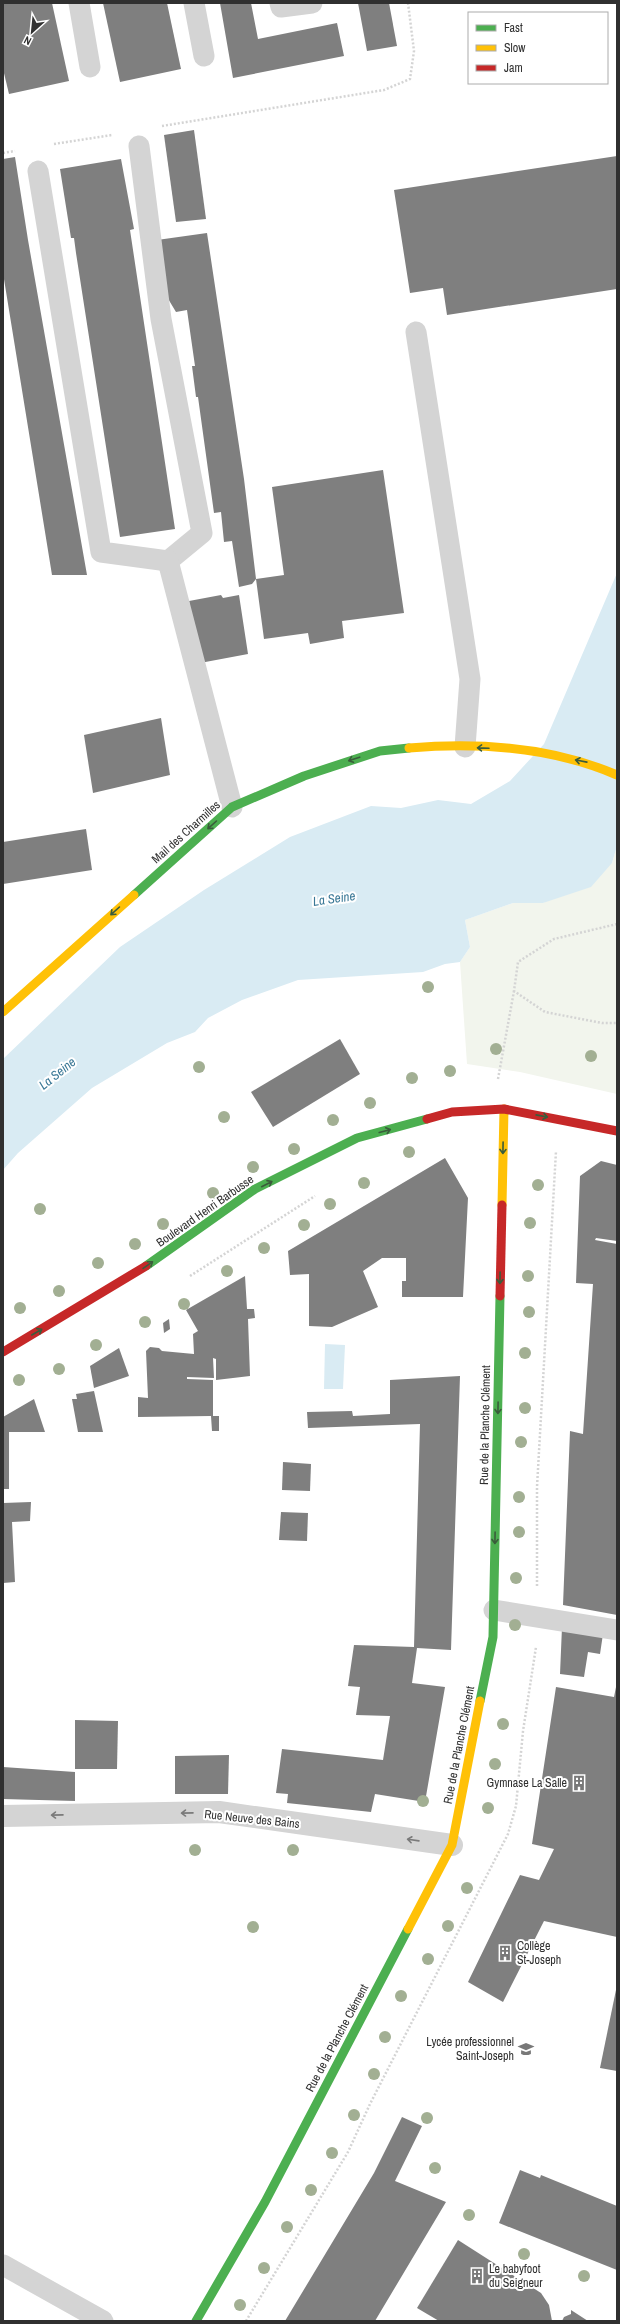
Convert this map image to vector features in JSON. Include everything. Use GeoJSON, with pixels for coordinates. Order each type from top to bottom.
{"type":"FeatureCollection","features":[{"type":"Feature","properties":{"kind":"main road","name":"Mail des Charmilles"},"geometry":{"type":"LineString","coordinates":[[3,1012],[232,808],[304,776],[380,751],[437,746],[522,749],[589,763],[617,775]]}},
{"type":"Feature","properties":{"kind":"main road","name":"Boulevard Henri Barbusse"},"geometry":{"type":"LineString","coordinates":[[3,1352],[130,1278],[255,1189],[358,1138],[452,1112],[493,1109],[504,1109],[617,1131]]}},
{"type":"Feature","properties":{"kind":"main road","name":"Rue de la Planche Clément"},"geometry":{"type":"LineString","coordinates":[[196,2321],[265,2202],[452,1845],[493,1637],[504,1109]]}},
{"type":"Feature","properties":{"kind":"street","name":"Rue Neuve des Bains"},"geometry":{"type":"LineString","coordinates":[[3,1816],[218,1812],[452,1845]]}},
{"type":"Feature","properties":{"kind":"lane"},"geometry":{"type":"LineString","coordinates":[[79,3],[90,67]]}},
{"type":"Feature","properties":{"kind":"lane"},"geometry":{"type":"LineString","coordinates":[[194,3],[204,56]]}},
{"type":"Feature","properties":{"kind":"lane"},"geometry":{"type":"LineString","coordinates":[[280,3],[281,7],[312,3]]}},
{"type":"Feature","properties":{"kind":"lane"},"geometry":{"type":"LineString","coordinates":[[38,171],[101,552],[168,561],[202,533],[161,319],[139,146]]}},
{"type":"Feature","properties":{"kind":"lane"},"geometry":{"type":"LineString","coordinates":[[416,332],[470,679],[464,747]]}},
{"type":"Feature","properties":{"kind":"lane"},"geometry":{"type":"LineString","coordinates":[[168,561],[232,808]]}},
{"type":"Feature","properties":{"kind":"lane"},"geometry":{"type":"LineString","coordinates":[[494,1610],[617,1630]]}},
{"type":"Feature","properties":{"kind":"lane"},"geometry":{"type":"LineString","coordinates":[[3,2265],[103,2321]]}},
{"type":"Feature","properties":{"kind":"path"},"geometry":{"type":"LineString","coordinates":[[159,127],[384,90],[410,79],[414,51],[408,3]]}},
{"type":"Feature","properties":{"kind":"path"},"geometry":{"type":"LineString","coordinates":[[50,145],[120,133]]}},
{"type":"Feature","properties":{"kind":"path"},"geometry":{"type":"LineString","coordinates":[[3,153],[19,150]]}},
{"type":"Feature","properties":{"kind":"path"},"geometry":{"type":"LineString","coordinates":[[493,1109],[518,962],[554,939],[617,924]]}},
{"type":"Feature","properties":{"kind":"path"},"geometry":{"type":"LineString","coordinates":[[514,991],[545,1012],[602,1023],[617,1023]]}},
{"type":"Feature","properties":{"kind":"shaded area"},"geometry":{"type":"Polygon","coordinates":[[[617,846],[617,1094],[520,1072],[467,1064],[460,962],[470,947],[465,920],[513,903],[543,903],[612,863],[617,846]]]}},
{"type":"Feature","properties":{"kind":"water","name":"La Seine"},"geometry":{"type":"Polygon","coordinates":[[[617,573],[617,846],[612,863],[591,887],[543,903],[513,903],[465,920],[470,947],[460,962],[445,964],[423,972],[298,980],[242,1000],[208,1018],[195,1032],[167,1043],[92,1088],[18,1153],[3,1170],[3,1059],[120,947],[204,890],[290,837],[371,806],[401,808],[438,800],[471,804],[510,781],[544,744],[617,573]]]}},
{"type":"Feature","properties":{"kind":"water"},"geometry":{"type":"Polygon","coordinates":[[[325,1344],[345,1345],[343,1389],[324,1389],[325,1344]]]}},
{"type":"Feature","properties":{"kind":"building"},"geometry":{"type":"Polygon","coordinates":[[[3,3],[52,3],[69,81],[9,94],[3,69],[3,3]]]}},
{"type":"Feature","properties":{"kind":"building"},"geometry":{"type":"Polygon","coordinates":[[[103,3],[167,3],[181,69],[120,82],[103,3]]]}},
{"type":"Feature","properties":{"kind":"building"},"geometry":{"type":"Polygon","coordinates":[[[220,3],[251,3],[258,39],[337,23],[344,56],[233,78],[220,3]]]}},
{"type":"Feature","properties":{"kind":"building"},"geometry":{"type":"Polygon","coordinates":[[[358,3],[389,3],[397,46],[367,51],[358,3]]]}},
{"type":"Feature","properties":{"kind":"building"},"geometry":{"type":"Polygon","coordinates":[[[194,130],[206,219],[176,222],[164,135],[194,130]]]}},
{"type":"Feature","properties":{"kind":"building"},"geometry":{"type":"Polygon","coordinates":[[[617,156],[617,289],[447,315],[443,288],[410,293],[394,190],[617,156]]]}},
{"type":"Feature","properties":{"kind":"building"},"geometry":{"type":"Polygon","coordinates":[[[15,157],[28,240],[87,575],[52,575],[3,273],[3,159],[15,157]]]}},
{"type":"Feature","properties":{"kind":"building"},"geometry":{"type":"Polygon","coordinates":[[[121,159],[134,229],[130,230],[175,529],[120,537],[74,238],[71,238],[60,169],[121,159]]]}},
{"type":"Feature","properties":{"kind":"building"},"geometry":{"type":"Polygon","coordinates":[[[207,233],[244,479],[256,579],[252,584],[239,587],[232,541],[224,542],[221,512],[214,513],[198,397],[196,397],[192,366],[195,366],[187,310],[176,312],[167,297],[157,240],[207,233]]]}},
{"type":"Feature","properties":{"kind":"building"},"geometry":{"type":"Polygon","coordinates":[[[383,470],[404,613],[342,621],[344,638],[310,644],[308,633],[264,639],[256,579],[284,575],[272,487],[383,470]]]}},
{"type":"Feature","properties":{"kind":"building"},"geometry":{"type":"Polygon","coordinates":[[[221,595],[223,598],[239,595],[248,654],[200,663],[189,601],[221,595]]]}},
{"type":"Feature","properties":{"kind":"building"},"geometry":{"type":"Polygon","coordinates":[[[161,718],[170,775],[93,793],[84,735],[161,718]]]}},
{"type":"Feature","properties":{"kind":"building"},"geometry":{"type":"Polygon","coordinates":[[[86,829],[92,870],[3,884],[3,842],[86,829]]]}},
{"type":"Feature","properties":{"kind":"building"},"geometry":{"type":"Polygon","coordinates":[[[340,1039],[360,1074],[273,1127],[251,1092],[340,1039]]]}},
{"type":"Feature","properties":{"kind":"building"},"geometry":{"type":"Polygon","coordinates":[[[445,1158],[468,1198],[463,1297],[402,1297],[402,1281],[406,1281],[406,1258],[382,1258],[363,1271],[378,1307],[332,1327],[309,1326],[309,1274],[290,1275],[288,1251],[445,1158]]]}},
{"type":"Feature","properties":{"kind":"building"},"geometry":{"type":"Polygon","coordinates":[[[601,1161],[617,1165],[617,1241],[596,1238],[595,1240],[617,1244],[617,1615],[563,1605],[570,1431],[583,1434],[593,1284],[576,1283],[580,1176],[601,1161]]]}},
{"type":"Feature","properties":{"kind":"building"},"geometry":{"type":"Polygon","coordinates":[[[245,1276],[247,1309],[254,1309],[255,1318],[248,1319],[250,1376],[216,1380],[216,1359],[213,1358],[214,1378],[187,1377],[187,1379],[213,1380],[213,1416],[219,1416],[219,1431],[212,1431],[211,1416],[138,1417],[138,1397],[148,1398],[146,1351],[150,1347],[159,1348],[162,1351],[194,1354],[193,1334],[198,1331],[186,1310],[245,1276]]]}},
{"type":"Feature","properties":{"kind":"building"},"geometry":{"type":"Polygon","coordinates":[[[169,1319],[170,1329],[164,1333],[163,1323],[169,1319]]]}},
{"type":"Feature","properties":{"kind":"building"},"geometry":{"type":"Polygon","coordinates":[[[119,1348],[129,1376],[94,1388],[90,1366],[119,1348]]]}},
{"type":"Feature","properties":{"kind":"building"},"geometry":{"type":"Polygon","coordinates":[[[460,1376],[451,1650],[417,1648],[412,1683],[445,1687],[425,1802],[375,1794],[371,1812],[287,1803],[288,1794],[276,1793],[282,1749],[383,1760],[390,1716],[356,1715],[360,1687],[348,1686],[354,1645],[414,1647],[420,1424],[308,1428],[307,1412],[352,1411],[353,1416],[390,1414],[390,1380],[460,1376]]]}},
{"type":"Feature","properties":{"kind":"building"},"geometry":{"type":"Polygon","coordinates":[[[94,1391],[103,1432],[78,1432],[72,1399],[77,1399],[76,1394],[94,1391]]]}},
{"type":"Feature","properties":{"kind":"building"},"geometry":{"type":"Polygon","coordinates":[[[34,1399],[45,1432],[9,1432],[9,1489],[3,1489],[3,1417],[34,1399]]]}},
{"type":"Feature","properties":{"kind":"building"},"geometry":{"type":"Polygon","coordinates":[[[283,1462],[311,1464],[310,1491],[282,1490],[283,1462]]]}},
{"type":"Feature","properties":{"kind":"building"},"geometry":{"type":"Polygon","coordinates":[[[31,1502],[30,1521],[12,1522],[15,1582],[3,1583],[3,1503],[31,1502]]]}},
{"type":"Feature","properties":{"kind":"building"},"geometry":{"type":"Polygon","coordinates":[[[281,1512],[308,1513],[307,1541],[279,1540],[281,1512]]]}},
{"type":"Feature","properties":{"kind":"building"},"geometry":{"type":"Polygon","coordinates":[[[562,1627],[603,1634],[600,1654],[588,1652],[584,1677],[560,1674],[562,1627]]]}},
{"type":"Feature","properties":{"kind":"building"},"geometry":{"type":"Polygon","coordinates":[[[617,1682],[617,1937],[544,1921],[503,2002],[468,1982],[520,1875],[539,1880],[554,1849],[532,1844],[556,1687],[614,1697],[617,1682]]]}},
{"type":"Feature","properties":{"kind":"building"},"geometry":{"type":"Polygon","coordinates":[[[75,1720],[118,1721],[117,1769],[75,1769],[75,1720]]]}},
{"type":"Feature","properties":{"kind":"building"},"geometry":{"type":"Polygon","coordinates":[[[229,1755],[228,1794],[175,1794],[175,1756],[229,1755]]]}},
{"type":"Feature","properties":{"kind":"building"},"geometry":{"type":"Polygon","coordinates":[[[3,1767],[75,1772],[75,1801],[3,1799],[3,1767]]]}},
{"type":"Feature","properties":{"kind":"building"},"geometry":{"type":"Polygon","coordinates":[[[617,1985],[617,2071],[600,2068],[617,1985]]]}},
{"type":"Feature","properties":{"kind":"building"},"geometry":{"type":"Polygon","coordinates":[[[402,2117],[422,2126],[395,2181],[446,2202],[375,2321],[285,2321],[374,2173],[402,2117]]]}},
{"type":"Feature","properties":{"kind":"building"},"geometry":{"type":"Polygon","coordinates":[[[520,2170],[540,2178],[541,2175],[617,2206],[617,2270],[499,2223],[520,2170]]]}},
{"type":"Feature","properties":{"kind":"building","name":"Le babyfoot du Seigneur"},"geometry":{"type":"Polygon","coordinates":[[[458,2240],[541,2293],[549,2305],[552,2321],[439,2321],[417,2308],[458,2240]]]}},
{"type":"Feature","properties":{"kind":"building"},"geometry":{"type":"Polygon","coordinates":[[[571,2310],[588,2321],[562,2321],[564,2317],[571,2314],[571,2310]]]}},
{"type":"Feature","properties":{"kind":"traffic: fast"},"geometry":{"type":"LineString","coordinates":[[134,895],[232,807],[304,776],[380,751],[409,748]]}},
{"type":"Feature","properties":{"kind":"traffic: fast"},"geometry":{"type":"LineString","coordinates":[[146,1266],[255,1189],[357,1138],[427,1119]]}},
{"type":"Feature","properties":{"kind":"traffic: fast"},"geometry":{"type":"LineString","coordinates":[[480,1701],[493,1637],[500,1296]]}},
{"type":"Feature","properties":{"kind":"traffic: fast"},"geometry":{"type":"LineString","coordinates":[[196,2321],[265,2202],[408,1929]]}},
{"type":"Feature","properties":{"kind":"traffic: slow"},"geometry":{"type":"LineString","coordinates":[[409,748],[462,746],[515,749],[567,758],[617,775]]}},
{"type":"Feature","properties":{"kind":"traffic: slow"},"geometry":{"type":"LineString","coordinates":[[3,1012],[134,895]]}},
{"type":"Feature","properties":{"kind":"traffic: slow"},"geometry":{"type":"LineString","coordinates":[[502,1205],[504,1109]]}},
{"type":"Feature","properties":{"kind":"traffic: slow"},"geometry":{"type":"LineString","coordinates":[[408,1929],[452,1845],[480,1701]]}},
{"type":"Feature","properties":{"kind":"traffic: jam"},"geometry":{"type":"LineString","coordinates":[[427,1119],[452,1112],[504,1109],[617,1131]]}},
{"type":"Feature","properties":{"kind":"traffic: jam"},"geometry":{"type":"LineString","coordinates":[[500,1296],[502,1205]]}},
{"type":"Feature","properties":{"kind":"traffic: jam"},"geometry":{"type":"LineString","coordinates":[[3,1352],[146,1266]]}},
{"type":"Feature","properties":{"kind":"place","name":"Gymnase La Salle"},"geometry":{"type":"Point","coordinates":[579,1783]}},
{"type":"Feature","properties":{"kind":"place","name":"Collège St-Joseph"},"geometry":{"type":"Point","coordinates":[505,1953]}},
{"type":"Feature","properties":{"kind":"place","name":"Lycée professionnel Saint-Joseph"},"geometry":{"type":"Point","coordinates":[526,2049]}},
{"type":"Feature","properties":{"kind":"place","name":"Le babyfoot du Seigneur"},"geometry":{"type":"Point","coordinates":[477,2276]}}]}
